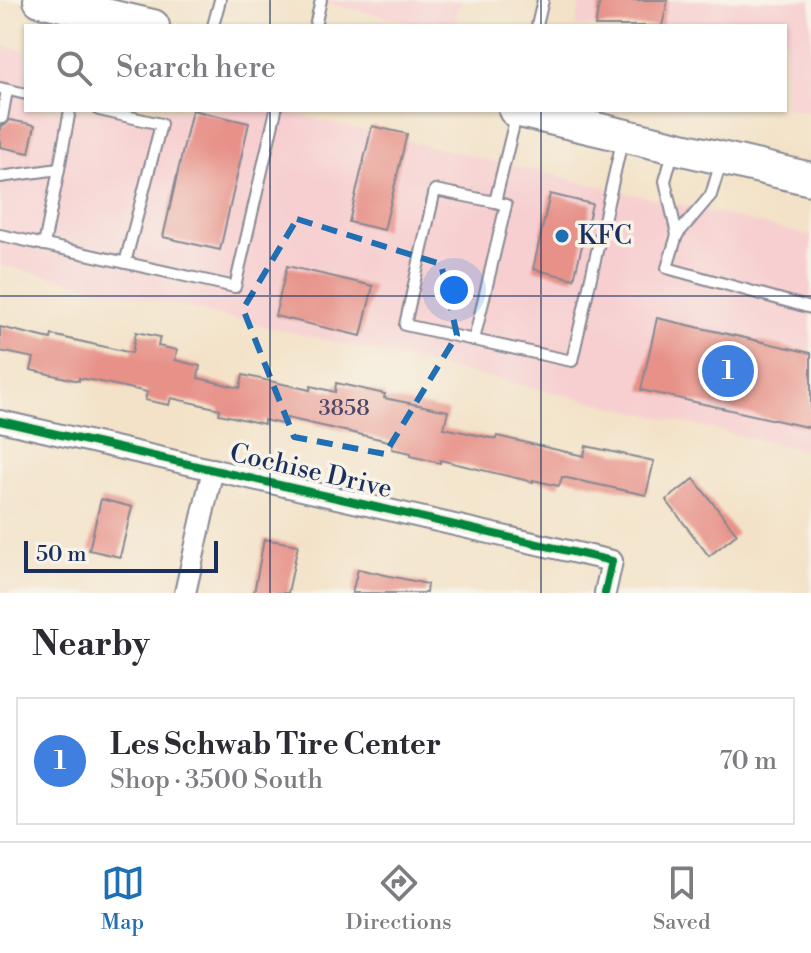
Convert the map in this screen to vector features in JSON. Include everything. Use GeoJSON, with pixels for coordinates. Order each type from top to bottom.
{"type":"FeatureCollection","features":[{"type":"Feature","properties":{"kind":"main road"},"geometry":{"type":"LineString","coordinates":[[40,0],[89,19],[135,24]]}},
{"type":"Feature","properties":{"kind":"main road"},"geometry":{"type":"LineString","coordinates":[[525,112],[811,179]]}},
{"type":"Feature","properties":{"kind":"street","name":"Cochise Drive"},"geometry":{"type":"LineString","coordinates":[[0,421],[612,561],[605,593]]}},
{"type":"Feature","properties":{"kind":"street"},"geometry":{"type":"LineString","coordinates":[[185,593],[213,469]]}},
{"type":"Feature","properties":{"kind":"lane"},"geometry":{"type":"LineString","coordinates":[[214,24],[220,0]]}},
{"type":"Feature","properties":{"kind":"lane"},"geometry":{"type":"LineString","coordinates":[[315,24],[321,0]]}},
{"type":"Feature","properties":{"kind":"lane"},"geometry":{"type":"LineString","coordinates":[[537,24],[543,0]]}},
{"type":"Feature","properties":{"kind":"lane"},"geometry":{"type":"LineString","coordinates":[[2,118],[4,89],[24,94]]}},
{"type":"Feature","properties":{"kind":"lane"},"geometry":{"type":"LineString","coordinates":[[44,245],[70,112]]}},
{"type":"Feature","properties":{"kind":"lane"},"geometry":{"type":"LineString","coordinates":[[108,112],[161,124],[125,263]]}},
{"type":"Feature","properties":{"kind":"lane"},"geometry":{"type":"LineString","coordinates":[[0,235],[235,287],[276,112]]}},
{"type":"Feature","properties":{"kind":"lane"},"geometry":{"type":"LineString","coordinates":[[495,202],[517,112]]}},
{"type":"Feature","properties":{"kind":"lane"},"geometry":{"type":"LineString","coordinates":[[474,340],[506,205],[435,190],[405,325],[474,340],[572,361],[623,135]]}},
{"type":"Feature","properties":{"kind":"lane"},"geometry":{"type":"LineString","coordinates":[[674,147],[665,181],[677,235]]}},
{"type":"Feature","properties":{"kind":"lane"},"geometry":{"type":"LineString","coordinates":[[722,158],[711,195],[677,235],[667,268],[811,308]]}},
{"type":"Feature","properties":{"kind":"lane"},"geometry":{"type":"LineString","coordinates":[[0,177],[59,169]]}},
{"type":"Feature","properties":{"kind":"highlighted area"},"geometry":{"type":"Polygon","coordinates":[[[297,219],[441,264],[457,335],[385,454],[294,437],[243,309],[297,219]]]}},
{"type":"Feature","properties":{"kind":"shaded area"},"geometry":{"type":"Polygon","coordinates":[[[311,0],[461,0],[455,24],[418,24],[311,0]]]}},
{"type":"Feature","properties":{"kind":"shaded area"},"geometry":{"type":"Polygon","coordinates":[[[581,0],[811,0],[811,113],[787,107],[787,24],[575,24],[581,0]]]}},
{"type":"Feature","properties":{"kind":"shaded area"},"geometry":{"type":"Polygon","coordinates":[[[0,45],[24,51],[24,112],[285,112],[811,236],[811,452],[0,265],[0,45]]]}},
{"type":"Feature","properties":{"kind":"building"},"geometry":{"type":"Polygon","coordinates":[[[600,0],[668,0],[662,24],[595,24],[600,0]]]}},
{"type":"Feature","properties":{"kind":"building"},"geometry":{"type":"Polygon","coordinates":[[[192,112],[249,123],[220,250],[163,237],[192,112]]]}},
{"type":"Feature","properties":{"kind":"building"},"geometry":{"type":"Polygon","coordinates":[[[10,120],[35,125],[29,153],[0,147],[0,126],[10,120]]]}},
{"type":"Feature","properties":{"kind":"building"},"geometry":{"type":"Polygon","coordinates":[[[372,126],[407,134],[384,230],[349,222],[372,126]]]}},
{"type":"Feature","properties":{"kind":"building","name":"KFC"},"geometry":{"type":"Polygon","coordinates":[[[550,194],[592,204],[574,279],[533,269],[550,194]]]}},
{"type":"Feature","properties":{"kind":"building"},"geometry":{"type":"Polygon","coordinates":[[[287,266],[373,286],[361,336],[275,316],[287,266]]]}},
{"type":"Feature","properties":{"kind":"building"},"geometry":{"type":"Polygon","coordinates":[[[657,318],[811,353],[811,428],[641,390],[657,318]]]}},
{"type":"Feature","properties":{"kind":"building"},"geometry":{"type":"Polygon","coordinates":[[[0,327],[132,353],[136,332],[160,337],[158,346],[177,350],[175,360],[200,366],[198,378],[240,388],[243,375],[310,390],[311,386],[335,392],[336,383],[385,394],[384,398],[448,411],[444,428],[496,439],[497,436],[584,456],[586,446],[654,461],[646,495],[562,477],[559,486],[440,460],[440,463],[392,449],[393,442],[287,418],[286,425],[264,420],[264,424],[219,414],[220,409],[171,398],[169,405],[145,400],[147,392],[31,370],[34,358],[0,351],[0,327]]]}},
{"type":"Feature","properties":{"kind":"building"},"geometry":{"type":"Polygon","coordinates":[[[694,479],[737,534],[709,556],[666,500],[694,479]]]}},
{"type":"Feature","properties":{"kind":"building"},"geometry":{"type":"Polygon","coordinates":[[[101,499],[132,507],[120,557],[89,550],[101,499]]]}},
{"type":"Feature","properties":{"kind":"building"},"geometry":{"type":"Polygon","coordinates":[[[264,539],[298,545],[288,593],[254,593],[264,539]]]}},
{"type":"Feature","properties":{"kind":"building"},"geometry":{"type":"Polygon","coordinates":[[[358,569],[427,584],[426,593],[352,593],[358,569]]]}},
{"type":"Feature","properties":{"kind":"cycle path"},"geometry":{"type":"LineString","coordinates":[[0,421],[612,561],[605,593]]}},
{"type":"Feature","properties":{"kind":"place","name":"KFC"},"geometry":{"type":"Point","coordinates":[562,236]}},
{"type":"Feature","properties":{"kind":"place","name":"Les Schwab Tire Center"},"geometry":{"type":"Point","coordinates":[728,371]}}]}
